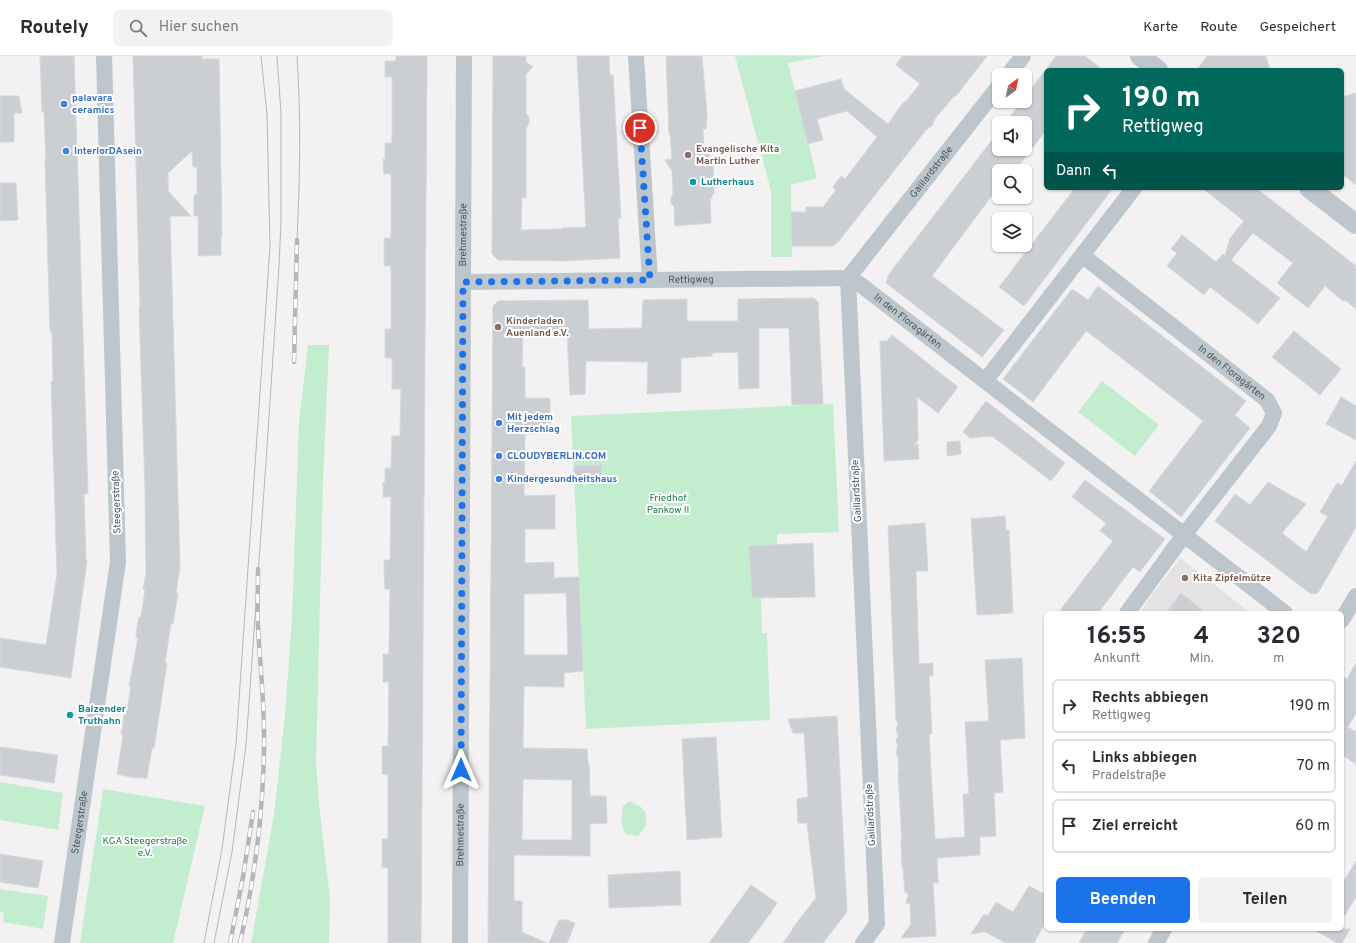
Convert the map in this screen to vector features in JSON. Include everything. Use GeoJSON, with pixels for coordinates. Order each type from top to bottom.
{"type":"FeatureCollection","features":[{"type":"Feature","properties":{"kind":"street","name":"Steegerstraße"},"geometry":{"type":"LineString","coordinates":[[62,943],[118,562],[104,56]]}},
{"type":"Feature","properties":{"kind":"street","name":"Brehmestraße"},"geometry":{"type":"LineString","coordinates":[[460,943],[464,56]]}},
{"type":"Feature","properties":{"kind":"street"},"geometry":{"type":"LineString","coordinates":[[636,56],[650,280]]}},
{"type":"Feature","properties":{"kind":"street"},"geometry":{"type":"LineString","coordinates":[[1014,68],[1023,56]]}},
{"type":"Feature","properties":{"kind":"street"},"geometry":{"type":"LineString","coordinates":[[1140,56],[1155,68]]}},
{"type":"Feature","properties":{"kind":"street","name":"Gaillardstraße"},"geometry":{"type":"LineString","coordinates":[[863,943],[877,924],[848,278],[992,95]]}},
{"type":"Feature","properties":{"kind":"street"},"geometry":{"type":"LineString","coordinates":[[985,382],[1132,190]]}},
{"type":"Feature","properties":{"kind":"street"},"geometry":{"type":"LineString","coordinates":[[1312,190],[1356,224]]}},
{"type":"Feature","properties":{"kind":"street","name":"In den Floragärten"},"geometry":{"type":"LineString","coordinates":[[1083,256],[1267,400],[1274,413],[1269,426],[1184,535],[1128,611]]}},
{"type":"Feature","properties":{"kind":"street","name":"Rettigweg"},"geometry":{"type":"LineString","coordinates":[[463,282],[848,278]]}},
{"type":"Feature","properties":{"kind":"street","name":"In den Floragärten"},"geometry":{"type":"LineString","coordinates":[[848,278],[861,286],[1282,611]]}},
{"type":"Feature","properties":{"kind":"street"},"geometry":{"type":"LineString","coordinates":[[1344,617],[1356,596]]}},
{"type":"Feature","properties":{"kind":"street"},"geometry":{"type":"LineString","coordinates":[[1156,943],[1163,931]]}},
{"type":"Feature","properties":{"kind":"shaded area","name":"Kita Zipfelmütze"},"geometry":{"type":"Polygon","coordinates":[[[1180,558],[1248,611],[1141,611],[1180,558]]]}},
{"type":"Feature","properties":{"kind":"green space"},"geometry":{"type":"Polygon","coordinates":[[[735,56],[825,56],[788,63],[817,178],[791,185],[792,257],[771,257],[771,191],[735,56]]]}},
{"type":"Feature","properties":{"kind":"green space"},"geometry":{"type":"Polygon","coordinates":[[[308,345],[329,345],[323,482],[316,761],[319,805],[330,898],[329,943],[251,943],[274,815],[285,715],[292,618],[299,422],[308,345]]]}},
{"type":"Feature","properties":{"kind":"green space"},"geometry":{"type":"Polygon","coordinates":[[[1102,381],[1159,425],[1135,456],[1078,412],[1102,381]]]}},
{"type":"Feature","properties":{"kind":"green space","name":"Friedhof Pankow II"},"geometry":{"type":"Polygon","coordinates":[[[833,404],[839,532],[777,534],[777,545],[749,546],[752,598],[761,598],[762,633],[767,633],[770,720],[586,729],[571,416],[833,404]]]}},
{"type":"Feature","properties":{"kind":"green space"},"geometry":{"type":"Polygon","coordinates":[[[0,782],[63,793],[58,830],[0,820],[0,782]]]}},
{"type":"Feature","properties":{"kind":"green space","name":"KGA Steegerstraße e.V."},"geometry":{"type":"Polygon","coordinates":[[[103,789],[205,806],[173,943],[80,943],[103,789]]]}},
{"type":"Feature","properties":{"kind":"green space"},"geometry":{"type":"Polygon","coordinates":[[[629,801],[641,807],[646,813],[646,826],[638,836],[626,834],[621,823],[623,806],[629,801]]]}},
{"type":"Feature","properties":{"kind":"green space"},"geometry":{"type":"Polygon","coordinates":[[[0,889],[48,896],[43,929],[3,922],[4,913],[0,912],[0,889]]]}},
{"type":"Feature","properties":{"kind":"building"},"geometry":{"type":"Polygon","coordinates":[[[40,56],[74,56],[88,492],[87,494],[84,494],[87,560],[71,678],[0,667],[0,638],[46,645],[57,574],[51,381],[53,381],[52,332],[50,332],[46,161],[40,56]]]}},
{"type":"Feature","properties":{"kind":"building"},"geometry":{"type":"Polygon","coordinates":[[[133,56],[202,56],[202,59],[219,59],[222,235],[221,255],[198,256],[198,216],[194,216],[194,195],[197,194],[197,167],[193,167],[192,151],[168,173],[168,191],[191,216],[170,216],[180,567],[176,593],[178,593],[173,624],[171,623],[165,663],[167,663],[154,748],[152,748],[147,778],[135,778],[117,774],[123,735],[121,735],[124,714],[126,715],[131,687],[129,686],[138,638],[136,638],[137,627],[139,617],[141,617],[146,573],[133,56]]]}},
{"type":"Feature","properties":{"kind":"building"},"geometry":{"type":"Polygon","coordinates":[[[396,56],[427,56],[421,943],[388,943],[388,868],[382,867],[382,839],[388,839],[388,775],[382,774],[382,746],[388,746],[389,682],[383,682],[383,654],[389,654],[390,589],[385,589],[384,560],[390,560],[391,497],[383,497],[383,483],[385,482],[385,468],[391,468],[392,436],[400,436],[401,389],[392,389],[392,358],[385,358],[385,329],[391,329],[391,266],[384,266],[384,238],[391,238],[391,174],[384,174],[383,159],[385,159],[385,143],[392,143],[392,77],[385,77],[385,61],[396,61],[396,56]]]}},
{"type":"Feature","properties":{"kind":"building"},"geometry":{"type":"Polygon","coordinates":[[[493,56],[526,56],[526,62],[533,67],[526,74],[526,113],[529,117],[529,123],[526,129],[526,198],[522,197],[521,230],[586,227],[577,56],[609,56],[610,75],[613,75],[621,218],[618,219],[620,258],[564,261],[498,260],[492,254],[493,56]]]}},
{"type":"Feature","properties":{"kind":"building"},"geometry":{"type":"Polygon","coordinates":[[[666,56],[702,56],[707,113],[706,129],[703,129],[704,148],[710,156],[710,164],[713,164],[714,194],[710,199],[711,223],[675,226],[674,206],[671,204],[671,197],[673,194],[672,171],[665,160],[672,159],[669,133],[666,56]]]}},
{"type":"Feature","properties":{"kind":"building"},"geometry":{"type":"Polygon","coordinates":[[[902,56],[987,56],[956,96],[954,96],[934,120],[932,126],[926,130],[839,241],[833,246],[792,246],[791,212],[806,212],[806,207],[823,207],[836,190],[833,187],[841,176],[845,179],[877,137],[847,111],[817,119],[823,140],[808,144],[795,91],[841,79],[844,89],[888,124],[903,103],[920,84],[896,65],[902,56]]]}},
{"type":"Feature","properties":{"kind":"building"},"geometry":{"type":"Polygon","coordinates":[[[1056,56],[1085,56],[1100,68],[1047,68],[1056,56]]]}},
{"type":"Feature","properties":{"kind":"building"},"geometry":{"type":"Polygon","coordinates":[[[1207,56],[1266,56],[1269,68],[1198,68],[1207,56]]]}},
{"type":"Feature","properties":{"kind":"building"},"geometry":{"type":"Polygon","coordinates":[[[1044,72],[1044,133],[1032,149],[1032,116],[1010,116],[1017,108],[1032,108],[1032,88],[1044,72]]]}},
{"type":"Feature","properties":{"kind":"building"},"geometry":{"type":"Polygon","coordinates":[[[1356,93],[1356,185],[1344,176],[1344,96],[1356,93]]]}},
{"type":"Feature","properties":{"kind":"building"},"geometry":{"type":"Polygon","coordinates":[[[0,96],[19,96],[22,113],[14,113],[14,142],[0,142],[0,96]]]}},
{"type":"Feature","properties":{"kind":"building"},"geometry":{"type":"Polygon","coordinates":[[[992,140],[992,156],[1026,156],[1020,164],[992,164],[992,195],[932,276],[1004,330],[982,357],[886,283],[889,274],[992,140]]]}},
{"type":"Feature","properties":{"kind":"building"},"geometry":{"type":"Polygon","coordinates":[[[0,183],[16,183],[18,220],[0,221],[0,183]]]}},
{"type":"Feature","properties":{"kind":"building"},"geometry":{"type":"Polygon","coordinates":[[[1073,190],[1111,190],[1024,306],[999,287],[1026,252],[1032,252],[1032,244],[1073,190]]]}},
{"type":"Feature","properties":{"kind":"building"},"geometry":{"type":"Polygon","coordinates":[[[1205,190],[1259,190],[1356,266],[1356,309],[1345,300],[1344,302],[1325,286],[1308,308],[1277,283],[1293,263],[1253,233],[1231,260],[1280,298],[1258,324],[1210,287],[1204,295],[1167,266],[1177,253],[1171,249],[1182,235],[1216,262],[1223,254],[1225,256],[1230,238],[1244,221],[1205,190]]]}},
{"type":"Feature","properties":{"kind":"building"},"geometry":{"type":"Polygon","coordinates":[[[1098,286],[1246,401],[1235,415],[1250,428],[1181,517],[1149,491],[1203,421],[1086,331],[1033,402],[1003,379],[1072,289],[1088,300],[1098,286]]]}},
{"type":"Feature","properties":{"kind":"building"},"geometry":{"type":"Polygon","coordinates":[[[814,298],[818,302],[823,404],[792,405],[789,328],[759,328],[759,388],[739,389],[738,352],[712,353],[712,356],[681,358],[681,392],[647,394],[648,362],[586,361],[585,394],[570,395],[567,330],[523,330],[522,367],[525,367],[525,398],[550,398],[550,433],[525,434],[524,496],[555,495],[555,529],[525,529],[525,563],[554,562],[554,578],[579,577],[583,671],[564,673],[564,687],[524,686],[523,748],[587,749],[590,796],[606,796],[607,823],[590,824],[590,856],[514,855],[514,901],[522,901],[522,932],[547,943],[488,943],[493,306],[498,301],[588,300],[589,329],[642,328],[643,300],[687,299],[687,321],[738,321],[738,299],[814,298]],[[566,593],[524,594],[524,655],[568,655],[566,593]],[[523,779],[522,840],[572,840],[572,780],[523,779]]]}},
{"type":"Feature","properties":{"kind":"building"},"geometry":{"type":"Polygon","coordinates":[[[1294,331],[1341,369],[1320,395],[1272,357],[1294,331]]]}},
{"type":"Feature","properties":{"kind":"building"},"geometry":{"type":"Polygon","coordinates":[[[892,335],[958,387],[938,413],[917,397],[918,440],[914,445],[918,444],[919,459],[884,461],[880,341],[887,341],[892,335]]]}},
{"type":"Feature","properties":{"kind":"building"},"geometry":{"type":"Polygon","coordinates":[[[1341,397],[1356,406],[1356,440],[1326,424],[1341,397]]]}},
{"type":"Feature","properties":{"kind":"building"},"geometry":{"type":"Polygon","coordinates":[[[986,401],[1065,463],[1051,481],[992,436],[970,438],[963,432],[986,401]]]}},
{"type":"Feature","properties":{"kind":"building"},"geometry":{"type":"Polygon","coordinates":[[[960,441],[961,454],[947,456],[947,442],[960,441]]]}},
{"type":"Feature","properties":{"kind":"building"},"geometry":{"type":"Polygon","coordinates":[[[1356,461],[1356,527],[1318,593],[1311,594],[1215,521],[1235,494],[1250,505],[1268,482],[1306,504],[1282,533],[1306,552],[1328,516],[1320,512],[1337,483],[1342,485],[1356,461]]]}},
{"type":"Feature","properties":{"kind":"building"},"geometry":{"type":"Polygon","coordinates":[[[601,465],[602,480],[574,481],[574,466],[601,465]]]}},
{"type":"Feature","properties":{"kind":"building"},"geometry":{"type":"Polygon","coordinates":[[[1085,480],[1165,539],[1140,572],[1133,567],[1100,611],[1060,611],[1113,541],[1100,531],[1106,523],[1072,497],[1085,480]]]}},
{"type":"Feature","properties":{"kind":"building"},"geometry":{"type":"Polygon","coordinates":[[[1005,516],[1006,530],[1009,530],[1013,613],[977,615],[971,519],[1005,516]]]}},
{"type":"Feature","properties":{"kind":"building"},"geometry":{"type":"Polygon","coordinates":[[[925,523],[928,571],[916,571],[919,664],[933,663],[933,676],[929,676],[932,734],[929,734],[935,839],[965,837],[963,794],[969,794],[965,722],[989,721],[985,660],[1022,658],[1025,738],[1000,740],[1003,792],[994,793],[996,836],[980,837],[980,855],[937,858],[938,883],[933,883],[936,936],[901,938],[911,924],[910,904],[906,903],[908,894],[905,892],[902,868],[899,773],[898,757],[896,752],[898,746],[896,741],[898,735],[896,730],[898,724],[896,719],[888,526],[925,523]]]}},
{"type":"Feature","properties":{"kind":"building"},"geometry":{"type":"Polygon","coordinates":[[[813,543],[815,597],[752,598],[749,546],[813,543]]]}},
{"type":"Feature","properties":{"kind":"building"},"geometry":{"type":"Polygon","coordinates":[[[1181,593],[1204,611],[1168,611],[1181,593]]]}},
{"type":"Feature","properties":{"kind":"building"},"geometry":{"type":"Polygon","coordinates":[[[1356,663],[1356,713],[1348,727],[1356,732],[1356,764],[1344,756],[1344,677],[1347,679],[1356,663]]]}},
{"type":"Feature","properties":{"kind":"building"},"geometry":{"type":"Polygon","coordinates":[[[837,716],[847,912],[823,943],[783,943],[816,898],[807,823],[798,823],[797,799],[808,797],[804,733],[793,733],[788,719],[837,716]]]}},
{"type":"Feature","properties":{"kind":"building"},"geometry":{"type":"Polygon","coordinates":[[[716,737],[722,837],[687,840],[682,739],[716,737]]]}},
{"type":"Feature","properties":{"kind":"building"},"geometry":{"type":"Polygon","coordinates":[[[0,747],[58,755],[54,783],[0,775],[0,747]]]}},
{"type":"Feature","properties":{"kind":"building"},"geometry":{"type":"Polygon","coordinates":[[[0,854],[43,861],[38,888],[0,882],[0,854]]]}},
{"type":"Feature","properties":{"kind":"building"},"geometry":{"type":"Polygon","coordinates":[[[1356,861],[1356,897],[1344,917],[1344,881],[1356,861]]]}},
{"type":"Feature","properties":{"kind":"building"},"geometry":{"type":"Polygon","coordinates":[[[680,871],[681,905],[609,908],[608,875],[680,871]]]}},
{"type":"Feature","properties":{"kind":"building"},"geometry":{"type":"Polygon","coordinates":[[[751,885],[777,903],[770,914],[748,943],[709,943],[751,885]]]}},
{"type":"Feature","properties":{"kind":"building"},"geometry":{"type":"Polygon","coordinates":[[[1029,886],[1044,894],[1044,926],[1034,943],[1006,943],[985,932],[971,934],[984,914],[988,916],[996,902],[1013,912],[1029,886]]]}},
{"type":"Feature","properties":{"kind":"building"},"geometry":{"type":"Polygon","coordinates":[[[559,920],[567,920],[575,923],[567,943],[549,943],[559,920]]]}},
{"type":"Feature","properties":{"kind":"building"},"geometry":{"type":"Polygon","coordinates":[[[1344,929],[1350,929],[1342,943],[1337,943],[1316,931],[1344,931],[1344,929]]]}},
{"type":"Feature","properties":{"kind":"building"},"geometry":{"type":"Polygon","coordinates":[[[1086,931],[1124,931],[1117,943],[1079,943],[1086,931]]]}},
{"type":"Feature","properties":{"kind":"tram line"},"geometry":{"type":"LineString","coordinates":[[204,943],[222,849],[236,744],[270,246],[267,115],[261,56]]}},
{"type":"Feature","properties":{"kind":"tram line"},"geometry":{"type":"LineString","coordinates":[[214,943],[232,852],[246,745],[281,222],[281,113],[277,56]]}},
{"type":"Feature","properties":{"kind":"tram line"},"geometry":{"type":"LineString","coordinates":[[297,56],[300,148],[297,240]]}},
{"type":"Feature","properties":{"kind":"railway"},"geometry":{"type":"LineString","coordinates":[[294,362],[297,240]]}},
{"type":"Feature","properties":{"kind":"railway"},"geometry":{"type":"LineString","coordinates":[[240,943],[254,870],[262,797],[264,717],[258,619],[258,569]]}},
{"type":"Feature","properties":{"kind":"railway"},"geometry":{"type":"LineString","coordinates":[[230,943],[243,877],[253,812]]}},
{"type":"Feature","properties":{"kind":"place","name":"palavara ceramics"},"geometry":{"type":"Point","coordinates":[64,104]}},
{"type":"Feature","properties":{"kind":"place","name":"InteriorDAsein"},"geometry":{"type":"Point","coordinates":[66,151]}},
{"type":"Feature","properties":{"kind":"place","name":"Evangelische Kita Martin Luther"},"geometry":{"type":"Point","coordinates":[688,155]}},
{"type":"Feature","properties":{"kind":"place","name":"Lutherhaus"},"geometry":{"type":"Point","coordinates":[693,182]}},
{"type":"Feature","properties":{"kind":"place","name":"Kinderladen Auenland e.V."},"geometry":{"type":"Point","coordinates":[498,327]}},
{"type":"Feature","properties":{"kind":"place","name":"Mit jedem Herzschlag"},"geometry":{"type":"Point","coordinates":[499,423]}},
{"type":"Feature","properties":{"kind":"place","name":"CLOUDYBERLIN.COM"},"geometry":{"type":"Point","coordinates":[499,456]}},
{"type":"Feature","properties":{"kind":"place","name":"Kindergesundheitshaus"},"geometry":{"type":"Point","coordinates":[499,479]}},
{"type":"Feature","properties":{"kind":"place","name":"Kita Zipfelmütze"},"geometry":{"type":"Point","coordinates":[1185,578]}},
{"type":"Feature","properties":{"kind":"place","name":"Balzender Truthahn"},"geometry":{"type":"Point","coordinates":[70,715]}},
{"type":"Feature","properties":{"kind":"route"},"geometry":{"type":"LineString","coordinates":[[461,770],[463,282],[650,280],[640,128]]}}]}
